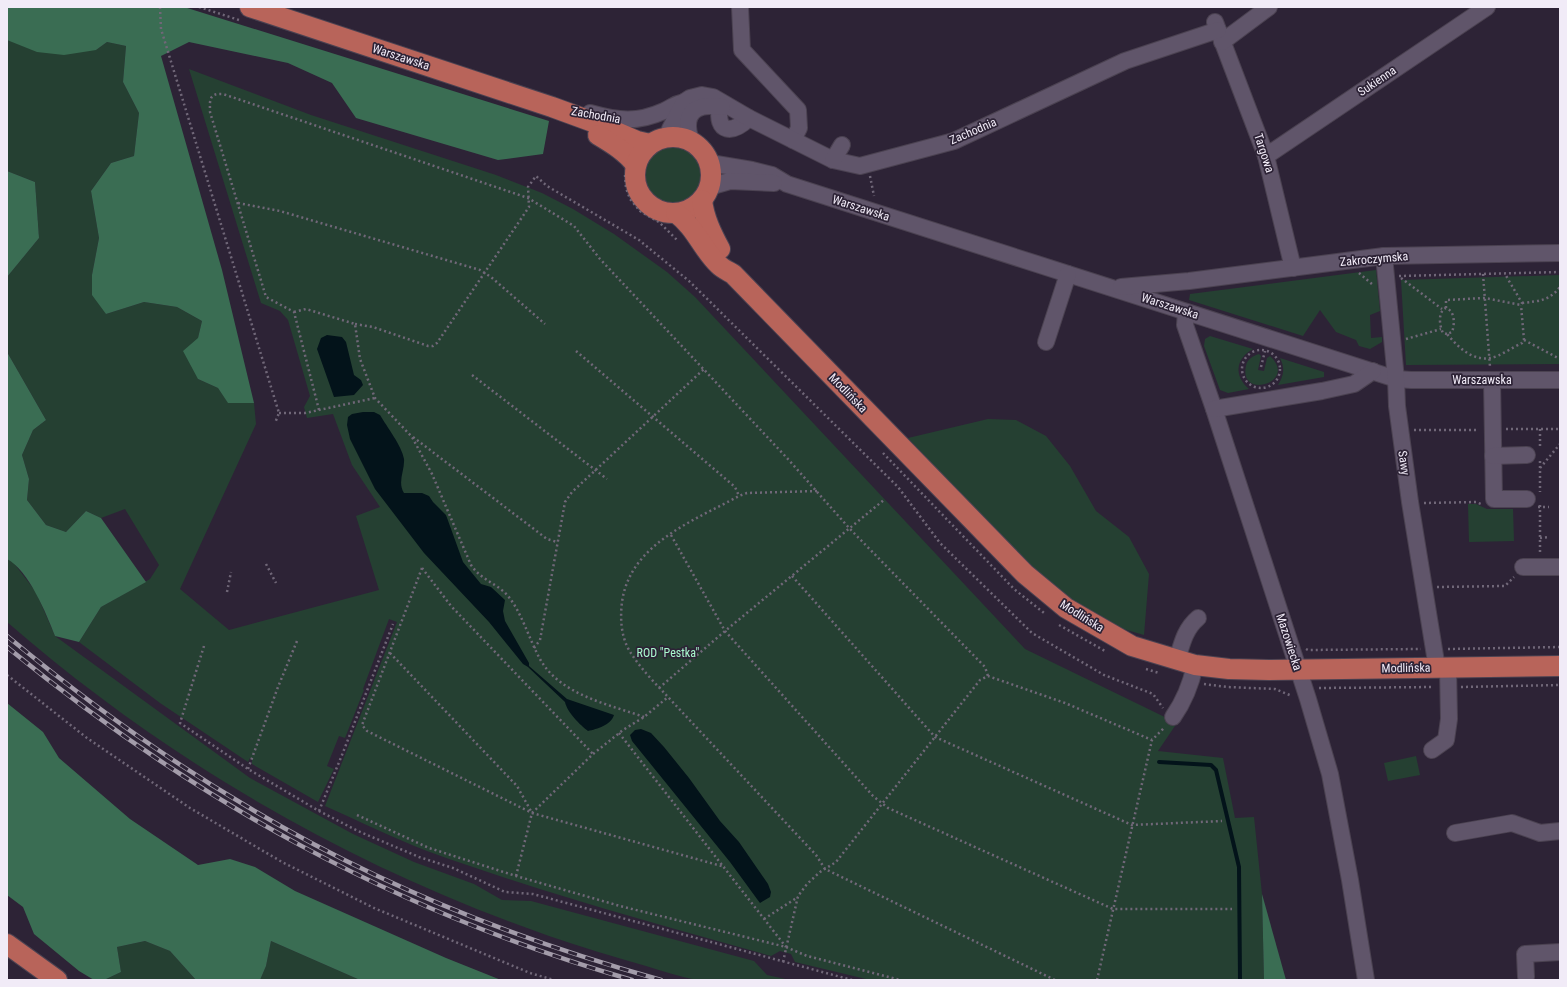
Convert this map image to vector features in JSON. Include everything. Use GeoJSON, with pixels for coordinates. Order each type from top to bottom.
{"type":"FeatureCollection","features":[{"type":"Feature","properties":{"kind":"main road","name":"Warszawska"},"geometry":{"type":"LineString","coordinates":[[248,14],[552,107],[593,122],[637,141],[650,144]]}},
{"type":"Feature","properties":{"kind":"main road","name":"Warszawska"},"geometry":{"type":"LineString","coordinates":[[552,107],[621,149],[630,156],[631,168]]}},
{"type":"Feature","properties":{"kind":"main road"},"geometry":{"type":"LineString","coordinates":[[680,137],[692,142],[705,153],[710,163],[712,173],[706,194],[695,207],[686,212],[667,218],[666,213],[657,210],[648,204],[642,197],[637,188],[631,168],[643,151],[650,144],[659,139],[680,137]]}},
{"type":"Feature","properties":{"kind":"main road","name":"Modlińska"},"geometry":{"type":"LineString","coordinates":[[706,194],[703,210],[707,224],[733,274]]}},
{"type":"Feature","properties":{"kind":"main road","name":"Modlińska"},"geometry":{"type":"LineString","coordinates":[[667,218],[690,226],[719,265],[733,274],[1025,574],[1066,608],[1132,646],[1186,662],[1229,669],[1298,670],[1560,666]]}},
{"type":"Feature","properties":{"kind":"main road"},"geometry":{"type":"LineString","coordinates":[[7,944],[56,980]]}},
{"type":"Feature","properties":{"kind":"street"},"geometry":{"type":"LineString","coordinates":[[740,7],[742,50],[798,110],[799,128],[793,140]]}},
{"type":"Feature","properties":{"kind":"street"},"geometry":{"type":"LineString","coordinates":[[1218,32],[1269,7]]}},
{"type":"Feature","properties":{"kind":"street","name":"Sukienna"},"geometry":{"type":"LineString","coordinates":[[1266,156],[1487,7]]}},
{"type":"Feature","properties":{"kind":"street","name":"Zachodnia"},"geometry":{"type":"LineString","coordinates":[[552,107],[590,113],[609,118],[631,120],[648,117],[690,98],[702,96],[713,98],[724,107],[718,121],[721,125],[731,130],[737,128],[749,118],[833,160],[860,166],[954,141],[1125,62],[1218,32]]}},
{"type":"Feature","properties":{"kind":"street","name":"Targowa"},"geometry":{"type":"LineString","coordinates":[[1218,32],[1266,156],[1293,268]]}},
{"type":"Feature","properties":{"kind":"street"},"geometry":{"type":"LineString","coordinates":[[669,137],[670,130],[684,102]]}},
{"type":"Feature","properties":{"kind":"street"},"geometry":{"type":"LineString","coordinates":[[692,142],[688,133],[690,114],[701,107],[724,107]]}},
{"type":"Feature","properties":{"kind":"street"},"geometry":{"type":"LineString","coordinates":[[833,160],[842,145]]}},
{"type":"Feature","properties":{"kind":"street","name":"Warszawska"},"geometry":{"type":"LineString","coordinates":[[710,163],[772,175],[787,184],[1396,379],[1491,375],[1560,380]]}},
{"type":"Feature","properties":{"kind":"street","name":"Warszawska"},"geometry":{"type":"LineString","coordinates":[[706,194],[730,181],[787,184]]}},
{"type":"Feature","properties":{"kind":"street","name":"Zakroczymska"},"geometry":{"type":"LineString","coordinates":[[1110,287],[1190,281],[1384,256],[1560,253]]}},
{"type":"Feature","properties":{"kind":"street","name":"Sawy"},"geometry":{"type":"LineString","coordinates":[[1384,256],[1389,281],[1397,406],[1408,488],[1424,587],[1442,668],[1449,719],[1446,740],[1432,750]]}},
{"type":"Feature","properties":{"kind":"street"},"geometry":{"type":"LineString","coordinates":[[1046,342],[1068,274]]}},
{"type":"Feature","properties":{"kind":"street","name":"Zakroczymska"},"geometry":{"type":"LineString","coordinates":[[1164,305],[1171,288],[1190,281]]}},
{"type":"Feature","properties":{"kind":"street","name":"Mazowiecka"},"geometry":{"type":"LineString","coordinates":[[1186,312],[1185,325],[1214,409],[1330,774],[1350,880],[1366,980]]}},
{"type":"Feature","properties":{"kind":"street"},"geometry":{"type":"LineString","coordinates":[[1214,409],[1322,391],[1354,384],[1373,371]]}},
{"type":"Feature","properties":{"kind":"street"},"geometry":{"type":"LineString","coordinates":[[1491,375],[1494,499],[1527,499]]}},
{"type":"Feature","properties":{"kind":"street"},"geometry":{"type":"LineString","coordinates":[[1493,456],[1527,455]]}},
{"type":"Feature","properties":{"kind":"street"},"geometry":{"type":"LineString","coordinates":[[1523,567],[1560,567]]}},
{"type":"Feature","properties":{"kind":"street"},"geometry":{"type":"LineString","coordinates":[[1170,721],[1183,702],[1190,684],[1183,637],[1190,625],[1198,618]]}},
{"type":"Feature","properties":{"kind":"street"},"geometry":{"type":"LineString","coordinates":[[1455,833],[1512,823],[1540,833],[1560,831]]}},
{"type":"Feature","properties":{"kind":"street"},"geometry":{"type":"LineString","coordinates":[[1526,977],[1525,954],[1560,952]]}},
{"type":"Feature","properties":{"kind":"path"},"geometry":{"type":"LineString","coordinates":[[160,7],[161,29],[279,413],[275,423]]}},
{"type":"Feature","properties":{"kind":"path"},"geometry":{"type":"LineString","coordinates":[[199,7],[248,14]]}},
{"type":"Feature","properties":{"kind":"path"},"geometry":{"type":"LineString","coordinates":[[988,676],[984,667],[850,529],[817,491],[600,259],[574,226],[528,198],[230,97],[216,94],[212,97],[210,101],[210,112],[266,297],[294,312],[306,309],[355,324],[373,327],[428,346],[433,346],[437,343],[529,207],[528,198],[528,187],[536,176],[547,186],[639,240],[689,281],[898,487],[940,543],[1032,633],[1104,675],[1153,694],[1170,721],[1152,740],[1097,980]]}},
{"type":"Feature","properties":{"kind":"path"},"geometry":{"type":"LineString","coordinates":[[631,168],[626,188],[630,199],[640,212],[667,218]]}},
{"type":"Feature","properties":{"kind":"path"},"geometry":{"type":"LineString","coordinates":[[870,177],[874,196]]}},
{"type":"Feature","properties":{"kind":"path"},"geometry":{"type":"LineString","coordinates":[[238,202],[280,212],[480,270],[492,277],[545,324]]}},
{"type":"Feature","properties":{"kind":"path"},"geometry":{"type":"LineString","coordinates":[[1355,270],[1389,281],[1442,309],[1450,309],[1453,313],[1454,327],[1452,332],[1447,334]]}},
{"type":"Feature","properties":{"kind":"path"},"geometry":{"type":"LineString","coordinates":[[1389,281],[1483,274],[1560,272]]}},
{"type":"Feature","properties":{"kind":"path"},"geometry":{"type":"LineString","coordinates":[[1483,274],[1491,358],[1491,375]]}},
{"type":"Feature","properties":{"kind":"path"},"geometry":{"type":"LineString","coordinates":[[1505,274],[1521,304],[1524,340]]}},
{"type":"Feature","properties":{"kind":"path"},"geometry":{"type":"LineString","coordinates":[[1446,308],[1446,300],[1485,298],[1521,304],[1541,301],[1554,294],[1560,287]]}},
{"type":"Feature","properties":{"kind":"path"},"geometry":{"type":"LineString","coordinates":[[1442,309],[1440,312],[1441,329],[1443,333],[1447,334],[1456,345],[1476,358],[1491,358],[1522,343],[1524,340]]}},
{"type":"Feature","properties":{"kind":"path"},"geometry":{"type":"LineString","coordinates":[[294,312],[320,410]]}},
{"type":"Feature","properties":{"kind":"path"},"geometry":{"type":"LineString","coordinates":[[355,324],[360,359],[375,398],[412,437],[546,539],[557,542]]}},
{"type":"Feature","properties":{"kind":"path"},"geometry":{"type":"LineString","coordinates":[[1402,340],[1441,329]]}},
{"type":"Feature","properties":{"kind":"path"},"geometry":{"type":"LineString","coordinates":[[1524,340],[1560,359]]}},
{"type":"Feature","properties":{"kind":"path"},"geometry":{"type":"LineString","coordinates":[[1256,350],[1265,350],[1273,353],[1280,363],[1280,375],[1272,385],[1261,388],[1255,387],[1250,384],[1243,374],[1243,362],[1250,353],[1256,350]]}},
{"type":"Feature","properties":{"kind":"path"},"geometry":{"type":"LineString","coordinates":[[1262,367],[1265,350]]}},
{"type":"Feature","properties":{"kind":"path"},"geometry":{"type":"LineString","coordinates":[[576,351],[735,487],[739,496]]}},
{"type":"Feature","properties":{"kind":"path"},"geometry":{"type":"LineString","coordinates":[[534,648],[540,640],[564,502],[572,492],[704,369]]}},
{"type":"Feature","properties":{"kind":"path"},"geometry":{"type":"LineString","coordinates":[[472,375],[607,479]]}},
{"type":"Feature","properties":{"kind":"path"},"geometry":{"type":"LineString","coordinates":[[279,413],[305,413],[375,398]]}},
{"type":"Feature","properties":{"kind":"path"},"geometry":{"type":"LineString","coordinates":[[412,437],[432,474],[471,565],[477,574],[507,594],[513,603],[540,660],[551,674],[566,688],[644,717]]}},
{"type":"Feature","properties":{"kind":"path"},"geometry":{"type":"LineString","coordinates":[[1540,468],[1560,444]]}},
{"type":"Feature","properties":{"kind":"path"},"geometry":{"type":"LineString","coordinates":[[817,491],[747,493],[682,525],[659,542],[642,558],[631,573],[624,590],[621,611],[622,630],[629,650],[659,688],[816,855],[825,869],[1055,980]]}},
{"type":"Feature","properties":{"kind":"path"},"geometry":{"type":"LineString","coordinates":[[659,688],[725,631],[885,499]]}},
{"type":"Feature","properties":{"kind":"path"},"geometry":{"type":"LineString","coordinates":[[670,535],[725,631],[873,796],[888,808],[1113,909],[1232,909]]}},
{"type":"Feature","properties":{"kind":"path"},"geometry":{"type":"LineString","coordinates":[[1540,538],[1549,537]]}},
{"type":"Feature","properties":{"kind":"path"},"geometry":{"type":"LineString","coordinates":[[266,564],[276,583]]}},
{"type":"Feature","properties":{"kind":"path"},"geometry":{"type":"LineString","coordinates":[[1424,587],[1505,586],[1523,567]]}},
{"type":"Feature","properties":{"kind":"path"},"geometry":{"type":"LineString","coordinates":[[593,754],[451,606],[422,568],[362,725],[367,731],[532,813],[725,867]]}},
{"type":"Feature","properties":{"kind":"path"},"geometry":{"type":"LineString","coordinates":[[228,592],[231,572]]}},
{"type":"Feature","properties":{"kind":"path"},"geometry":{"type":"LineString","coordinates":[[792,576],[935,737],[1132,825],[1222,821]]}},
{"type":"Feature","properties":{"kind":"path"},"geometry":{"type":"LineString","coordinates":[[319,811],[393,624]]}},
{"type":"Feature","properties":{"kind":"path"},"geometry":{"type":"LineString","coordinates":[[248,769],[278,686],[297,641]]}},
{"type":"Feature","properties":{"kind":"path"},"geometry":{"type":"LineString","coordinates":[[204,646],[180,723],[248,769],[319,811],[358,831],[418,857],[453,868],[505,892],[533,894],[852,980]]}},
{"type":"Feature","properties":{"kind":"path"},"geometry":{"type":"LineString","coordinates":[[390,653],[517,786],[532,813]]}},
{"type":"Feature","properties":{"kind":"path"},"geometry":{"type":"LineString","coordinates":[[7,675],[87,738],[190,808],[282,862],[374,908],[530,973],[554,980]]}},
{"type":"Feature","properties":{"kind":"path"},"geometry":{"type":"LineString","coordinates":[[764,919],[798,896],[807,884],[836,862],[980,680],[988,676],[1065,703],[1152,740]]}},
{"type":"Feature","properties":{"kind":"path"},"geometry":{"type":"LineString","coordinates":[[516,876],[532,813],[593,754],[623,730],[644,717],[668,697]]}},
{"type":"Feature","properties":{"kind":"path"},"geometry":{"type":"LineString","coordinates":[[619,733],[725,867],[786,948]]}},
{"type":"Feature","properties":{"kind":"path"},"geometry":{"type":"LineString","coordinates":[[357,815],[429,848],[516,876],[620,906],[786,948],[807,956],[900,980]]}},
{"type":"Feature","properties":{"kind":"path"},"geometry":{"type":"LineString","coordinates":[[783,962],[798,896]]}},
{"type":"Feature","properties":{"kind":"green space"},"geometry":{"type":"Polygon","coordinates":[[[7,7],[184,7],[549,121],[543,154],[498,160],[356,118],[332,83],[288,63],[189,42],[161,56],[222,270],[254,403],[228,403],[218,388],[198,379],[183,351],[198,338],[202,321],[177,307],[144,302],[106,314],[92,295],[92,275],[99,238],[91,191],[111,163],[134,156],[139,113],[123,82],[126,46],[107,42],[96,50],[64,55],[37,52],[7,40],[7,7]]]}},
{"type":"Feature","properties":{"kind":"green space","name":"ROD \"Pestka\""},"geometry":{"type":"Polygon","coordinates":[[[7,40],[96,50],[107,42],[126,46],[123,82],[139,113],[134,156],[111,163],[91,191],[99,238],[92,275],[106,314],[144,302],[177,307],[202,321],[198,338],[198,379],[218,388],[228,402],[254,403],[256,424],[180,589],[229,630],[379,590],[356,516],[380,507],[352,465],[333,414],[307,418],[304,407],[310,396],[288,320],[280,311],[261,303],[189,69],[311,115],[496,175],[542,193],[573,209],[614,234],[667,272],[695,297],[1025,649],[1177,723],[1158,751],[1223,758],[1235,818],[1254,817],[1262,894],[1264,980],[870,980],[795,962],[791,954],[780,951],[771,956],[598,907],[512,880],[414,846],[325,806],[397,622],[389,619],[345,738],[339,736],[327,766],[334,769],[318,802],[252,764],[252,760],[250,758],[248,762],[160,703],[79,642],[101,607],[150,579],[159,565],[125,509],[101,518],[86,511],[66,532],[46,525],[27,500],[29,479],[22,455],[33,430],[46,420],[7,352],[7,277],[39,238],[35,182],[7,171],[7,40]]]}},
{"type":"Feature","properties":{"kind":"green space"},"geometry":{"type":"Polygon","coordinates":[[[673,145],[689,150],[694,154],[698,159],[703,175],[698,191],[694,196],[689,200],[673,205],[657,200],[652,196],[648,191],[643,175],[648,159],[652,154],[657,150],[673,145]]]}},
{"type":"Feature","properties":{"kind":"green space"},"geometry":{"type":"Polygon","coordinates":[[[7,171],[35,182],[39,238],[7,277],[7,171]]]}},
{"type":"Feature","properties":{"kind":"green space"},"geometry":{"type":"Polygon","coordinates":[[[1376,270],[1380,311],[1370,315],[1371,338],[1382,337],[1382,342],[1370,349],[1359,346],[1356,340],[1336,332],[1320,310],[1303,336],[1189,300],[1190,294],[1376,270]]]}},
{"type":"Feature","properties":{"kind":"green space"},"geometry":{"type":"Polygon","coordinates":[[[1560,275],[1560,364],[1406,365],[1401,280],[1560,275]]]}},
{"type":"Feature","properties":{"kind":"green space"},"geometry":{"type":"Polygon","coordinates":[[[1210,336],[1253,349],[1243,358],[1239,368],[1241,379],[1249,389],[1228,393],[1220,390],[1204,346],[1205,339],[1210,336]]]}},
{"type":"Feature","properties":{"kind":"green space"},"geometry":{"type":"Polygon","coordinates":[[[7,352],[46,420],[33,430],[22,455],[29,479],[27,500],[46,525],[66,532],[86,511],[101,518],[146,582],[101,607],[79,642],[55,636],[36,593],[23,573],[7,559],[7,352]]]}},
{"type":"Feature","properties":{"kind":"green space"},"geometry":{"type":"Polygon","coordinates":[[[1259,354],[1261,356],[1258,370],[1264,371],[1267,358],[1270,356],[1277,366],[1277,374],[1273,380],[1266,384],[1258,385],[1250,383],[1246,376],[1246,366],[1251,358],[1259,354]]]}},
{"type":"Feature","properties":{"kind":"green space"},"geometry":{"type":"Polygon","coordinates":[[[1280,358],[1324,372],[1324,377],[1278,385],[1282,378],[1283,372],[1283,365],[1280,358]]]}},
{"type":"Feature","properties":{"kind":"green space"},"geometry":{"type":"Polygon","coordinates":[[[988,419],[1016,420],[1046,436],[1070,466],[1096,511],[1129,537],[1149,574],[1144,635],[1106,624],[1068,603],[1033,572],[908,438],[988,419]]]}},
{"type":"Feature","properties":{"kind":"green space"},"geometry":{"type":"Polygon","coordinates":[[[1468,504],[1476,504],[1487,509],[1513,509],[1514,541],[1469,542],[1468,504]]]}},
{"type":"Feature","properties":{"kind":"green space"},"geometry":{"type":"Polygon","coordinates":[[[7,559],[13,562],[36,592],[55,636],[250,778],[353,834],[414,862],[474,884],[502,900],[531,901],[754,961],[767,975],[790,980],[697,980],[678,976],[549,936],[475,908],[402,877],[332,843],[263,805],[196,764],[131,720],[68,673],[7,622],[7,559]]]}},
{"type":"Feature","properties":{"kind":"green space"},"geometry":{"type":"Polygon","coordinates":[[[7,703],[43,732],[59,758],[130,819],[198,865],[230,859],[255,867],[295,891],[446,958],[501,980],[360,980],[271,941],[266,966],[260,980],[196,980],[170,951],[145,941],[117,947],[121,972],[104,980],[94,980],[79,971],[34,934],[23,907],[7,895],[7,703]]]}},
{"type":"Feature","properties":{"kind":"green space"},"geometry":{"type":"Polygon","coordinates":[[[1416,756],[1420,775],[1388,781],[1384,763],[1416,756]]]}},
{"type":"Feature","properties":{"kind":"green space"},"geometry":{"type":"Polygon","coordinates":[[[1262,894],[1286,980],[1264,980],[1262,894]]]}},
{"type":"Feature","properties":{"kind":"green space"},"geometry":{"type":"Polygon","coordinates":[[[145,941],[170,951],[196,980],[104,980],[121,972],[117,947],[145,941]]]}},
{"type":"Feature","properties":{"kind":"green space"},"geometry":{"type":"Polygon","coordinates":[[[271,941],[360,980],[260,980],[266,966],[271,941]]]}},
{"type":"Feature","properties":{"kind":"shaded area"},"geometry":{"type":"Polygon","coordinates":[[[327,335],[342,337],[346,342],[354,375],[361,380],[363,385],[354,395],[334,397],[317,349],[321,338],[327,335]]]}},
{"type":"Feature","properties":{"kind":"shaded area"},"geometry":{"type":"Polygon","coordinates":[[[374,412],[380,415],[400,448],[404,459],[401,485],[404,493],[422,493],[429,496],[446,515],[463,562],[481,584],[491,587],[505,600],[503,611],[505,621],[529,663],[529,666],[567,699],[614,715],[607,724],[588,731],[581,725],[571,714],[565,702],[523,664],[489,622],[424,553],[375,489],[350,439],[347,425],[348,417],[352,414],[374,412]]]}},
{"type":"Feature","properties":{"kind":"shaded area"},"geometry":{"type":"Polygon","coordinates":[[[641,729],[651,733],[664,747],[689,778],[720,821],[739,842],[768,884],[771,892],[770,897],[760,903],[730,862],[632,741],[630,735],[635,730],[641,729]]]}},
{"type":"Feature","properties":{"kind":"waterway"},"geometry":{"type":"LineString","coordinates":[[1159,762],[1211,765],[1216,770],[1239,867],[1240,980]]}},
{"type":"Feature","properties":{"kind":"railway"},"geometry":{"type":"LineString","coordinates":[[7,636],[94,705],[154,748],[248,807],[346,861],[397,885],[501,928],[554,947],[661,980]]}},
{"type":"Feature","properties":{"kind":"railway"},"geometry":{"type":"LineString","coordinates":[[7,647],[78,703],[151,755],[226,803],[302,846],[380,886],[461,921],[545,953],[632,980]]}}]}
